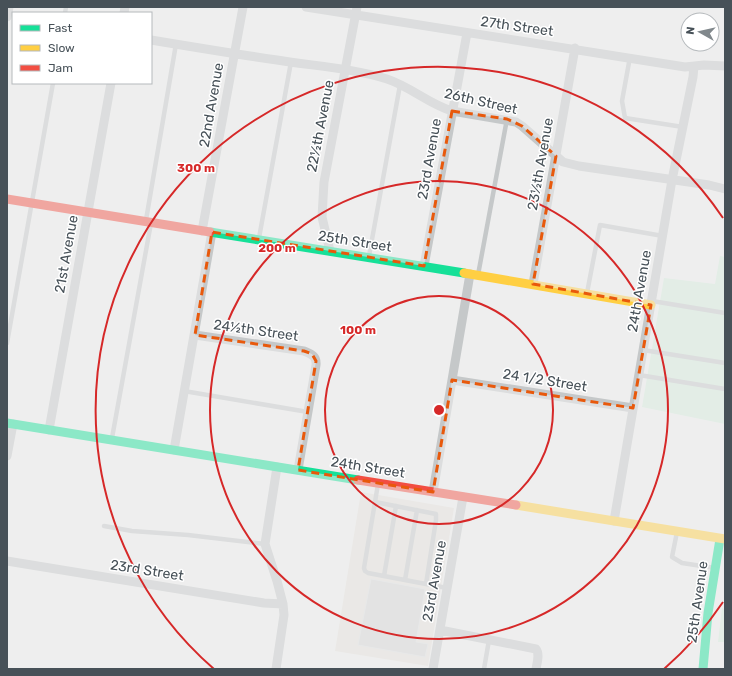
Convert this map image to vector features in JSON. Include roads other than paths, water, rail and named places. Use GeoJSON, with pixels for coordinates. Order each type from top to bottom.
{"type":"FeatureCollection","features":[{"type":"Feature","properties":{"kind":"street"},"geometry":{"type":"LineString","coordinates":[[7,17],[9,7]]}},
{"type":"Feature","properties":{"kind":"street","name":"22nd Avenue"},"geometry":{"type":"LineString","coordinates":[[202,231],[243,7]]}},
{"type":"Feature","properties":{"kind":"street","name":"27th Street"},"geometry":{"type":"LineString","coordinates":[[306,7],[356,11],[467,33],[575,48],[685,66],[704,64],[725,66]]}},
{"type":"Feature","properties":{"kind":"street","name":"22½th Avenue"},"geometry":{"type":"LineString","coordinates":[[330,251],[322,217],[324,182],[346,71],[356,11]]}},
{"type":"Feature","properties":{"kind":"street","name":"23rd Avenue"},"geometry":{"type":"LineString","coordinates":[[424,266],[467,33]]}},
{"type":"Feature","properties":{"kind":"street","name":"26th Street"},"geometry":{"type":"LineString","coordinates":[[152,40],[346,71],[388,80],[414,92],[437,106],[452,111],[507,119],[516,122],[563,162],[569,164],[709,185],[725,189]]}},
{"type":"Feature","properties":{"kind":"street","name":"23½th Avenue"},"geometry":{"type":"LineString","coordinates":[[533,284],[575,48]]}},
{"type":"Feature","properties":{"kind":"street","name":"24th Avenue"},"geometry":{"type":"LineString","coordinates":[[614,521],[672,180],[694,66]]}},
{"type":"Feature","properties":{"kind":"street","name":"21st Avenue"},"geometry":{"type":"LineString","coordinates":[[49,430],[111,84]]}},
{"type":"Feature","properties":{"kind":"street","name":"25th Street"},"geometry":{"type":"LineString","coordinates":[[7,199],[651,303]]}},
{"type":"Feature","properties":{"kind":"street"},"geometry":{"type":"LineString","coordinates":[[174,450],[212,232]]}},
{"type":"Feature","properties":{"kind":"street"},"geometry":{"type":"LineString","coordinates":[[433,492],[452,380],[474,275]]}},
{"type":"Feature","properties":{"kind":"street","name":"24½th Street"},"geometry":{"type":"LineString","coordinates":[[195,336],[278,349],[304,351],[312,354],[316,361],[316,365],[308,412]]}},
{"type":"Feature","properties":{"kind":"street","name":"24 1/2 Street"},"geometry":{"type":"LineString","coordinates":[[452,380],[633,408]]}},
{"type":"Feature","properties":{"kind":"street"},"geometry":{"type":"LineString","coordinates":[[298,470],[308,412]]}},
{"type":"Feature","properties":{"kind":"street"},"geometry":{"type":"LineString","coordinates":[[7,456],[10,423]]}},
{"type":"Feature","properties":{"kind":"street","name":"24th Street"},"geometry":{"type":"LineString","coordinates":[[10,423],[722,539]]}},
{"type":"Feature","properties":{"kind":"street"},"geometry":{"type":"LineString","coordinates":[[276,467],[265,544],[283,604],[283,624],[276,669]]}},
{"type":"Feature","properties":{"kind":"street","name":"23rd Avenue"},"geometry":{"type":"LineString","coordinates":[[433,669],[463,497]]}},
{"type":"Feature","properties":{"kind":"street","name":"25th Avenue"},"geometry":{"type":"LineString","coordinates":[[703,669],[708,613],[715,568],[722,539]]}},
{"type":"Feature","properties":{"kind":"street","name":"23rd Street"},"geometry":{"type":"LineString","coordinates":[[7,561],[264,603],[283,604]]}},
{"type":"Feature","properties":{"kind":"street"},"geometry":{"type":"LineString","coordinates":[[440,630],[536,649],[538,654],[536,669]]}},
{"type":"Feature","properties":{"kind":"lane"},"geometry":{"type":"LineString","coordinates":[[112,440],[176,44]]}},
{"type":"Feature","properties":{"kind":"lane"},"geometry":{"type":"LineString","coordinates":[[630,58],[622,101],[625,118],[683,127]]}},
{"type":"Feature","properties":{"kind":"lane"},"geometry":{"type":"LineString","coordinates":[[259,240],[291,62]]}},
{"type":"Feature","properties":{"kind":"lane"},"geometry":{"type":"LineString","coordinates":[[7,343],[53,84]]}},
{"type":"Feature","properties":{"kind":"lane"},"geometry":{"type":"LineString","coordinates":[[369,257],[400,85]]}},
{"type":"Feature","properties":{"kind":"lane"},"geometry":{"type":"LineString","coordinates":[[474,275],[507,119]]}},
{"type":"Feature","properties":{"kind":"lane"},"geometry":{"type":"LineString","coordinates":[[587,293],[600,225],[663,236]]}},
{"type":"Feature","properties":{"kind":"lane"},"geometry":{"type":"LineString","coordinates":[[651,303],[725,313]]}},
{"type":"Feature","properties":{"kind":"lane"},"geometry":{"type":"LineString","coordinates":[[643,350],[725,363]]}},
{"type":"Feature","properties":{"kind":"lane"},"geometry":{"type":"LineString","coordinates":[[639,375],[725,388]]}},
{"type":"Feature","properties":{"kind":"lane"},"geometry":{"type":"LineString","coordinates":[[184,391],[308,412]]}},
{"type":"Feature","properties":{"kind":"lane"},"geometry":{"type":"LineString","coordinates":[[378,483],[364,568],[365,570],[368,573],[447,588]]}},
{"type":"Feature","properties":{"kind":"lane"},"geometry":{"type":"LineString","coordinates":[[375,502],[434,513],[437,517],[426,584]]}},
{"type":"Feature","properties":{"kind":"lane"},"geometry":{"type":"LineString","coordinates":[[384,576],[396,506]]}},
{"type":"Feature","properties":{"kind":"lane"},"geometry":{"type":"LineString","coordinates":[[405,580],[418,510]]}},
{"type":"Feature","properties":{"kind":"lane"},"geometry":{"type":"LineString","coordinates":[[104,526],[132,531],[188,535],[265,544]]}},
{"type":"Feature","properties":{"kind":"lane"},"geometry":{"type":"LineString","coordinates":[[677,532],[672,557],[682,563],[715,568]]}},
{"type":"Feature","properties":{"kind":"lane"},"geometry":{"type":"LineString","coordinates":[[484,669],[489,640]]}}]}
